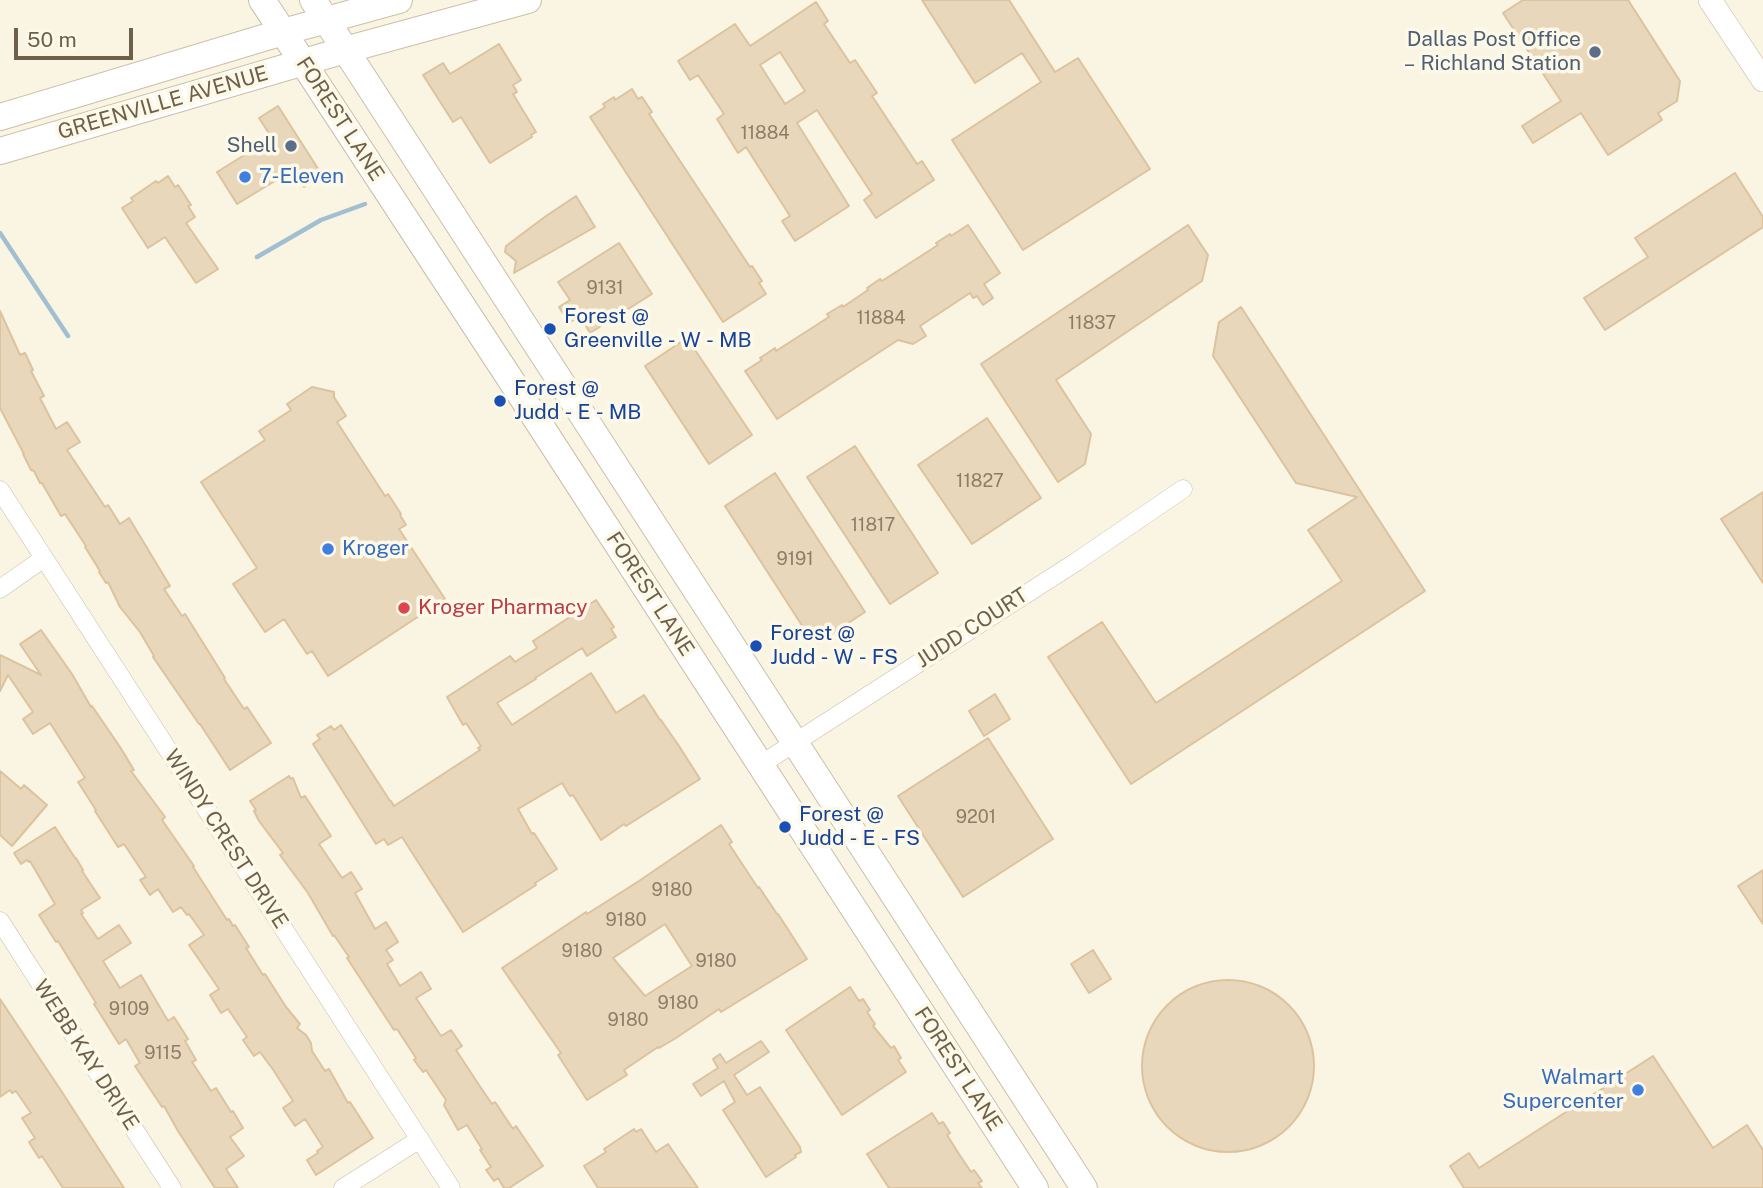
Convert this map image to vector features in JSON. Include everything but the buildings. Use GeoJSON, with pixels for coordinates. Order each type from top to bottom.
{"type":"FeatureCollection","features":[{"type":"Feature","properties":{"kind":"main road","name":"FOREST LANE"},"geometry":{"type":"LineString","coordinates":[[262,0],[1035,1188]]}},
{"type":"Feature","properties":{"kind":"main road","name":"GREENVILLE AVENUE"},"geometry":{"type":"LineString","coordinates":[[0,117],[283,32],[320,10],[399,0]]}},
{"type":"Feature","properties":{"kind":"main road","name":"GREENVILLE AVENUE"},"geometry":{"type":"LineString","coordinates":[[0,151],[211,88],[528,0]]}},
{"type":"Feature","properties":{"kind":"main road","name":"FOREST LANE"},"geometry":{"type":"LineString","coordinates":[[320,10],[1084,1188]]}},
{"type":"Feature","properties":{"kind":"main road"},"geometry":{"type":"LineString","coordinates":[[0,151],[8,131],[58,116],[85,99],[93,89]]}},
{"type":"Feature","properties":{"kind":"main road"},"geometry":{"type":"LineString","coordinates":[[440,271],[466,237]]}},
{"type":"Feature","properties":{"kind":"main road"},"geometry":{"type":"LineString","coordinates":[[546,433],[579,410]]}},
{"type":"Feature","properties":{"kind":"main road"},"geometry":{"type":"LineString","coordinates":[[643,584],[678,562]]}},
{"type":"Feature","properties":{"kind":"main road"},"geometry":{"type":"LineString","coordinates":[[960,1072],[994,1049]]}},
{"type":"Feature","properties":{"kind":"street"},"geometry":{"type":"LineString","coordinates":[[1710,0],[1763,80]]}},
{"type":"Feature","properties":{"kind":"street","name":"JUDD COURT"},"geometry":{"type":"LineString","coordinates":[[760,765],[1076,562],[1183,489]]}},
{"type":"Feature","properties":{"kind":"street","name":"WINDY CREST DRIVE"},"geometry":{"type":"LineString","coordinates":[[0,490],[452,1188]]}},
{"type":"Feature","properties":{"kind":"street"},"geometry":{"type":"LineString","coordinates":[[0,589],[44,558]]}},
{"type":"Feature","properties":{"kind":"street","name":"WEBB KAY DRIVE"},"geometry":{"type":"LineString","coordinates":[[0,921],[172,1188]]}},
{"type":"Feature","properties":{"kind":"street"},"geometry":{"type":"LineString","coordinates":[[342,1188],[420,1139]]}},
{"type":"Feature","properties":{"kind":"waterway"},"geometry":{"type":"LineString","coordinates":[[257,257],[321,220],[365,204]]}},
{"type":"Feature","properties":{"kind":"waterway"},"geometry":{"type":"LineString","coordinates":[[0,233],[68,336]]}},
{"type":"Feature","properties":{"kind":"place","name":"Dallas Post Office – Richland Station"},"geometry":{"type":"Point","coordinates":[1595,52]}},
{"type":"Feature","properties":{"kind":"place","name":"Shell"},"geometry":{"type":"Point","coordinates":[291,146]}},
{"type":"Feature","properties":{"kind":"place","name":"7-Eleven"},"geometry":{"type":"Point","coordinates":[245,177]}},
{"type":"Feature","properties":{"kind":"place","name":"Forest @ Greenville - W - MB"},"geometry":{"type":"Point","coordinates":[550,329]}},
{"type":"Feature","properties":{"kind":"place","name":"Forest @ Judd - E - MB"},"geometry":{"type":"Point","coordinates":[500,401]}},
{"type":"Feature","properties":{"kind":"place","name":"Kroger"},"geometry":{"type":"Point","coordinates":[328,549]}},
{"type":"Feature","properties":{"kind":"place","name":"Kroger Pharmacy"},"geometry":{"type":"Point","coordinates":[404,608]}},
{"type":"Feature","properties":{"kind":"place","name":"Forest @ Judd - W - FS"},"geometry":{"type":"Point","coordinates":[756,646]}},
{"type":"Feature","properties":{"kind":"place","name":"Forest @ Judd - E - FS"},"geometry":{"type":"Point","coordinates":[785,827]}},
{"type":"Feature","properties":{"kind":"place","name":"Walmart Supercenter"},"geometry":{"type":"Point","coordinates":[1638,1090]}}]}
